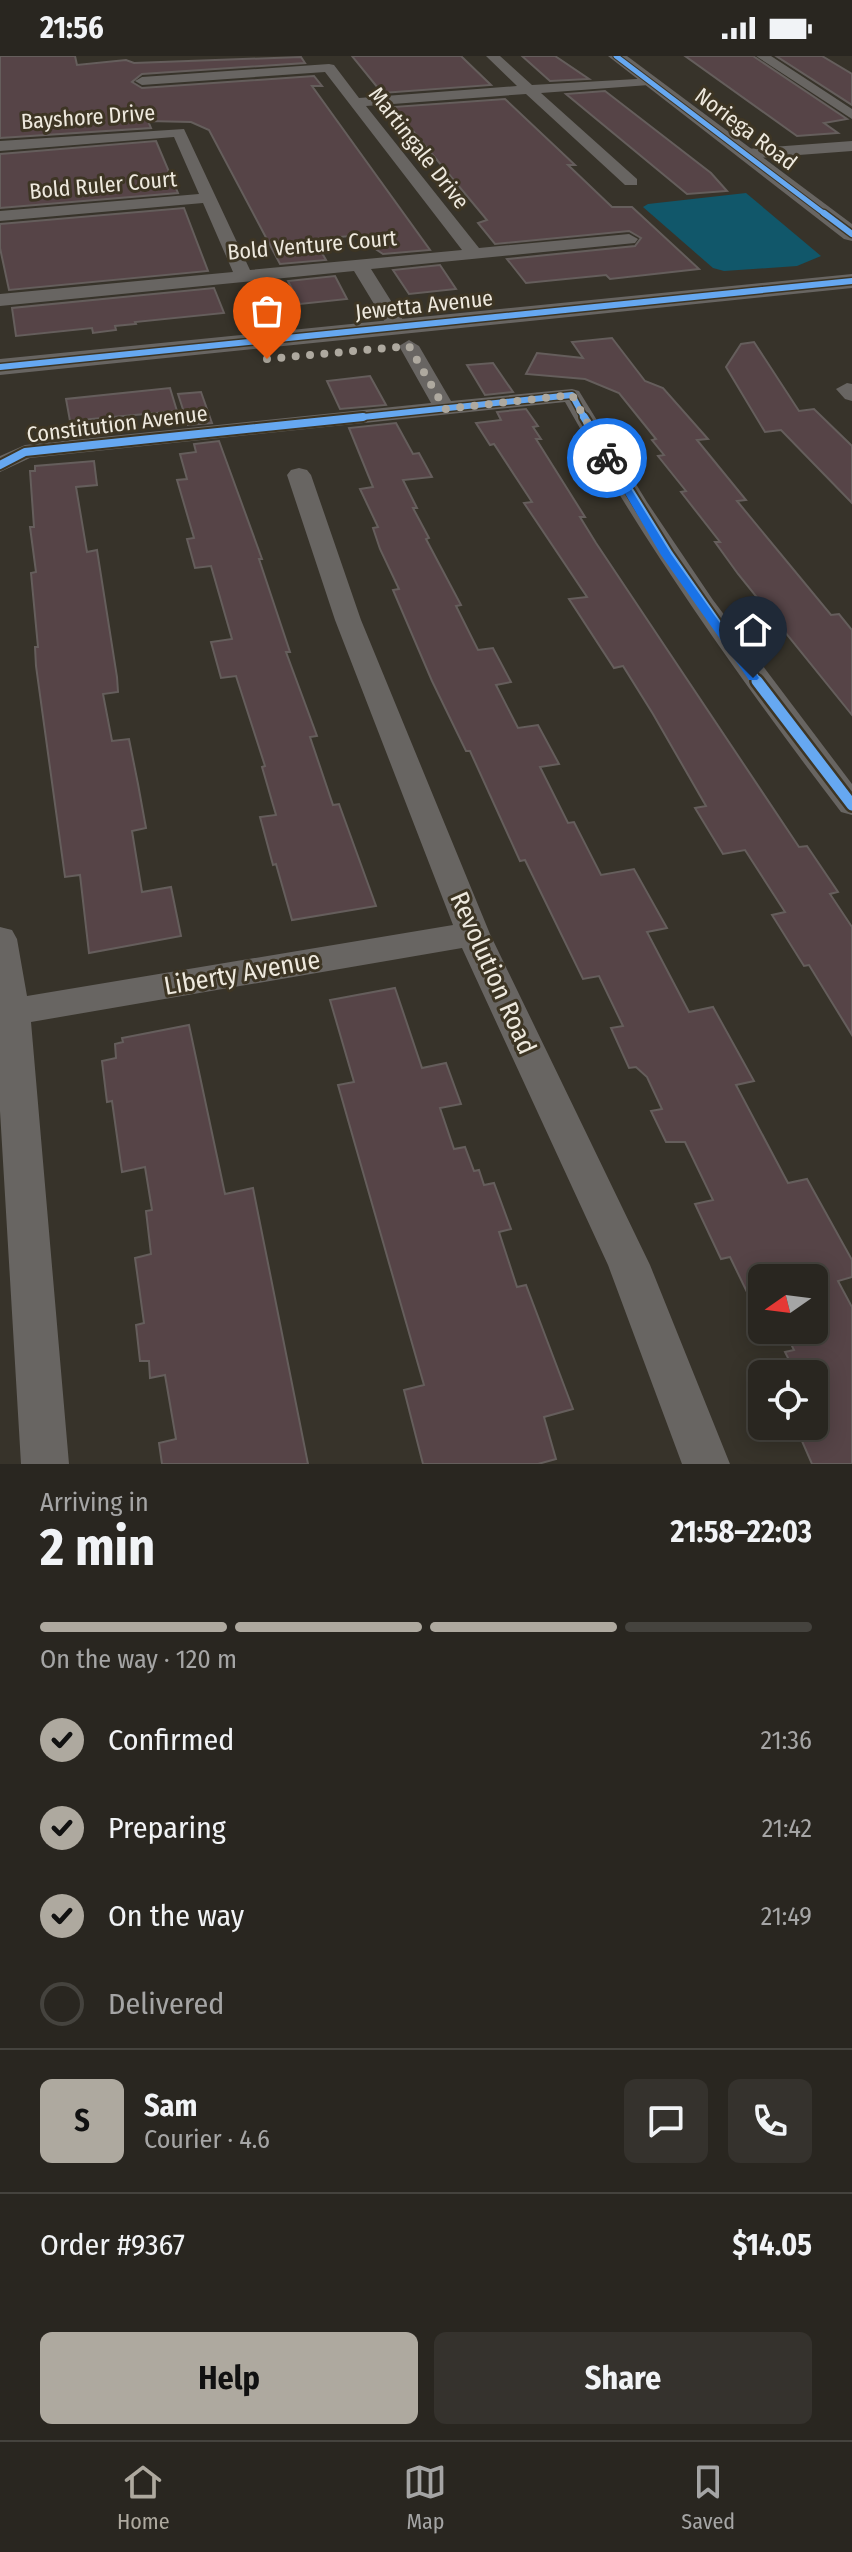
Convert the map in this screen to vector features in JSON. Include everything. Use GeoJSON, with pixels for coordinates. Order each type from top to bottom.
{"type":"FeatureCollection","features":[{"type":"Feature","properties":{"kind":"street"},"geometry":{"type":"LineString","coordinates":[[492,56],[631,182]]}},
{"type":"Feature","properties":{"kind":"street","name":"Noriega Road"},"geometry":{"type":"LineString","coordinates":[[616,56],[852,234]]}},
{"type":"Feature","properties":{"kind":"street"},"geometry":{"type":"LineString","coordinates":[[762,56],[852,115]]}},
{"type":"Feature","properties":{"kind":"street","name":"Martingale Drive"},"geometry":{"type":"LineString","coordinates":[[142,81],[329,68],[474,254]]}},
{"type":"Feature","properties":{"kind":"street"},"geometry":{"type":"LineString","coordinates":[[356,102],[649,81]]}},
{"type":"Feature","properties":{"kind":"street","name":"Bayshore Drive"},"geometry":{"type":"LineString","coordinates":[[0,146],[179,132],[209,198]]}},
{"type":"Feature","properties":{"kind":"street"},"geometry":{"type":"LineString","coordinates":[[746,154],[852,146]]}},
{"type":"Feature","properties":{"kind":"street"},"geometry":{"type":"LineString","coordinates":[[209,198],[244,276]]}},
{"type":"Feature","properties":{"kind":"street","name":"Bold Ruler Court"},"geometry":{"type":"LineString","coordinates":[[0,216],[209,198]]}},
{"type":"Feature","properties":{"kind":"street","name":"Bold Venture Court"},"geometry":{"type":"LineString","coordinates":[[0,300],[629,239]]}},
{"type":"Feature","properties":{"kind":"street"},"geometry":{"type":"LineString","coordinates":[[359,265],[445,409]]}},
{"type":"Feature","properties":{"kind":"street"},"geometry":{"type":"LineString","coordinates":[[0,385],[210,364],[249,351],[367,338],[414,338],[525,323],[565,311],[852,281]]}},
{"type":"Feature","properties":{"kind":"street","name":"Jewetta Avenue"},"geometry":{"type":"LineString","coordinates":[[0,367],[852,302]]}},
{"type":"Feature","properties":{"kind":"street","name":"Constitution Avenue"},"geometry":{"type":"LineString","coordinates":[[1,464],[25,452],[572,395],[612,469],[666,555],[738,658],[852,805]]}},
{"type":"Feature","properties":{"kind":"street","name":"Revolution Road"},"geometry":{"type":"LineString","coordinates":[[299,475],[348,620],[473,934],[629,1265],[706,1464]]}},
{"type":"Feature","properties":{"kind":"street","name":"Liberty Avenue"},"geometry":{"type":"LineString","coordinates":[[12,1012],[473,934]]}},
{"type":"Feature","properties":{"kind":"street"},"geometry":{"type":"LineString","coordinates":[[0,939],[12,1012],[45,1464]]}},
{"type":"Feature","properties":{"kind":"water"},"geometry":{"type":"Polygon","coordinates":[[[746,193],[821,256],[797,266],[724,271],[713,268],[643,207],[648,204],[746,193]]]}},
{"type":"Feature","properties":{"kind":"building"},"geometry":{"type":"Polygon","coordinates":[[[0,56],[75,56],[77,65],[126,60],[134,63],[301,57],[305,63],[142,74],[132,82],[142,88],[314,76],[322,86],[312,86],[430,250],[383,254],[371,246],[363,235],[314,239],[326,260],[280,264],[209,130],[191,122],[148,121],[151,128],[0,138],[0,56]]]}},
{"type":"Feature","properties":{"kind":"building"},"geometry":{"type":"Polygon","coordinates":[[[352,56],[461,56],[491,85],[382,93],[352,56]]]}},
{"type":"Feature","properties":{"kind":"building"},"geometry":{"type":"Polygon","coordinates":[[[522,56],[555,56],[589,79],[550,81],[522,56]]]}},
{"type":"Feature","properties":{"kind":"building"},"geometry":{"type":"Polygon","coordinates":[[[685,56],[753,56],[847,119],[824,123],[838,133],[797,136],[685,56]]]}},
{"type":"Feature","properties":{"kind":"building"},"geometry":{"type":"Polygon","coordinates":[[[776,56],[822,56],[852,74],[852,105],[776,56]]]}},
{"type":"Feature","properties":{"kind":"building"},"geometry":{"type":"Polygon","coordinates":[[[605,91],[711,173],[727,191],[687,194],[566,94],[605,91]]]}},
{"type":"Feature","properties":{"kind":"building"},"geometry":{"type":"Polygon","coordinates":[[[505,99],[575,165],[568,165],[612,207],[632,207],[699,269],[610,279],[606,275],[526,283],[507,259],[635,246],[641,238],[629,231],[495,244],[478,223],[487,220],[393,107],[505,99]]]}},
{"type":"Feature","properties":{"kind":"building"},"geometry":{"type":"Polygon","coordinates":[[[156,141],[178,193],[0,208],[0,154],[156,141]]]}},
{"type":"Feature","properties":{"kind":"building"},"geometry":{"type":"Polygon","coordinates":[[[184,208],[208,271],[9,290],[0,248],[0,224],[184,208]]]}},
{"type":"Feature","properties":{"kind":"building"},"geometry":{"type":"Polygon","coordinates":[[[440,265],[456,289],[409,294],[393,270],[440,265]]]}},
{"type":"Feature","properties":{"kind":"building"},"geometry":{"type":"Polygon","coordinates":[[[335,276],[347,299],[300,304],[288,281],[335,276]]]}},
{"type":"Feature","properties":{"kind":"building"},"geometry":{"type":"Polygon","coordinates":[[[279,281],[294,313],[272,315],[257,284],[279,281]]]}},
{"type":"Feature","properties":{"kind":"building"},"geometry":{"type":"Polygon","coordinates":[[[214,288],[224,313],[135,322],[115,326],[116,330],[93,333],[92,328],[16,336],[12,308],[214,288]]]}},
{"type":"Feature","properties":{"kind":"building"},"geometry":{"type":"Polygon","coordinates":[[[612,338],[645,381],[663,388],[708,439],[697,440],[746,500],[737,501],[831,615],[839,614],[852,630],[852,715],[738,574],[715,542],[720,542],[681,492],[686,491],[658,456],[664,455],[652,440],[656,439],[619,393],[585,379],[526,374],[537,353],[583,358],[572,342],[612,338]]]}},
{"type":"Feature","properties":{"kind":"building"},"geometry":{"type":"Polygon","coordinates":[[[754,342],[799,411],[814,409],[852,446],[852,503],[781,430],[765,432],[726,367],[741,344],[754,342]]]}},
{"type":"Feature","properties":{"kind":"building"},"geometry":{"type":"Polygon","coordinates":[[[493,363],[513,392],[485,395],[467,365],[493,363]]]}},
{"type":"Feature","properties":{"kind":"building"},"geometry":{"type":"Polygon","coordinates":[[[370,376],[386,405],[340,409],[327,381],[370,376]]]}},
{"type":"Feature","properties":{"kind":"building"},"geometry":{"type":"Polygon","coordinates":[[[170,388],[177,411],[70,421],[66,399],[170,388]]]}},
{"type":"Feature","properties":{"kind":"building"},"geometry":{"type":"Polygon","coordinates":[[[201,392],[212,423],[188,425],[178,394],[201,392]]]}},
{"type":"Feature","properties":{"kind":"building"},"geometry":{"type":"Polygon","coordinates":[[[526,409],[538,426],[533,427],[541,439],[536,439],[585,517],[580,517],[596,543],[799,847],[807,846],[838,892],[830,894],[852,927],[852,1035],[809,965],[804,966],[772,915],[785,912],[745,850],[723,854],[695,808],[706,806],[653,714],[623,666],[614,668],[569,599],[587,597],[524,503],[532,502],[494,444],[490,445],[476,423],[501,420],[497,412],[526,409]]]}},
{"type":"Feature","properties":{"kind":"building"},"geometry":{"type":"Polygon","coordinates":[[[396,423],[413,454],[419,453],[432,477],[403,480],[417,508],[413,508],[461,605],[456,606],[478,650],[493,648],[511,682],[496,685],[518,728],[538,725],[559,764],[540,767],[568,823],[574,822],[601,875],[634,869],[667,928],[647,932],[689,1012],[713,1007],[754,1081],[736,1085],[788,1183],[807,1179],[852,1260],[852,1277],[838,1281],[852,1307],[852,1464],[812,1464],[802,1440],[828,1440],[828,1360],[789,1360],[785,1352],[794,1350],[791,1344],[828,1344],[828,1264],[748,1264],[748,1294],[730,1257],[721,1259],[695,1204],[713,1200],[685,1142],[666,1142],[651,1111],[662,1109],[647,1077],[636,1067],[629,1068],[611,1028],[623,1026],[599,976],[583,979],[525,860],[520,861],[470,751],[466,751],[432,681],[393,590],[399,589],[380,549],[373,528],[378,527],[360,489],[373,487],[349,428],[396,423]]]}},
{"type":"Feature","properties":{"kind":"building"},"geometry":{"type":"Polygon","coordinates":[[[219,441],[262,559],[259,559],[290,652],[286,652],[317,736],[310,737],[333,805],[339,804],[376,906],[292,920],[276,864],[273,865],[260,817],[276,815],[262,767],[265,766],[236,676],[221,678],[211,642],[232,639],[211,566],[195,568],[187,539],[194,538],[177,480],[187,479],[180,454],[196,452],[194,444],[219,441]]]}},
{"type":"Feature","properties":{"kind":"building"},"geometry":{"type":"Polygon","coordinates":[[[94,461],[97,485],[76,487],[87,552],[97,550],[117,677],[118,692],[103,694],[112,741],[129,739],[138,784],[146,828],[132,831],[142,892],[171,887],[181,936],[89,953],[80,875],[65,877],[36,666],[35,647],[38,647],[31,573],[36,572],[30,527],[34,527],[30,471],[35,471],[35,466],[94,461]]]}},
{"type":"Feature","properties":{"kind":"building"},"geometry":{"type":"Polygon","coordinates":[[[395,988],[422,1068],[446,1063],[461,1104],[440,1108],[454,1149],[465,1147],[474,1171],[479,1170],[484,1185],[494,1183],[511,1229],[499,1232],[517,1287],[526,1285],[573,1409],[544,1417],[556,1459],[538,1464],[423,1464],[404,1390],[424,1385],[338,1085],[354,1082],[330,1000],[395,988]]]}},
{"type":"Feature","properties":{"kind":"building"},"geometry":{"type":"Polygon","coordinates":[[[189,1025],[225,1194],[253,1188],[308,1464],[162,1464],[159,1443],[176,1439],[165,1375],[150,1378],[149,1361],[140,1361],[136,1325],[144,1323],[135,1258],[151,1254],[146,1211],[152,1210],[145,1167],[122,1172],[112,1101],[107,1102],[102,1061],[116,1058],[115,1044],[123,1042],[122,1038],[189,1025]]]}},
{"type":"Feature","properties":{"kind":"cycle path"},"geometry":{"type":"LineString","coordinates":[[616,56],[852,234]]}},
{"type":"Feature","properties":{"kind":"cycle path"},"geometry":{"type":"LineString","coordinates":[[0,367],[852,281]]}},
{"type":"Feature","properties":{"kind":"cycle path"},"geometry":{"type":"LineString","coordinates":[[0,465],[25,452],[572,395],[635,502],[703,606],[852,805]]}},
{"type":"Feature","properties":{"kind":"way so far"},"geometry":{"type":"LineString","coordinates":[[267,359],[409,346],[445,409],[572,395],[607,458]]}},
{"type":"Feature","properties":{"kind":"route"},"geometry":{"type":"LineString","coordinates":[[607,458],[666,555],[753,678]]}}]}
